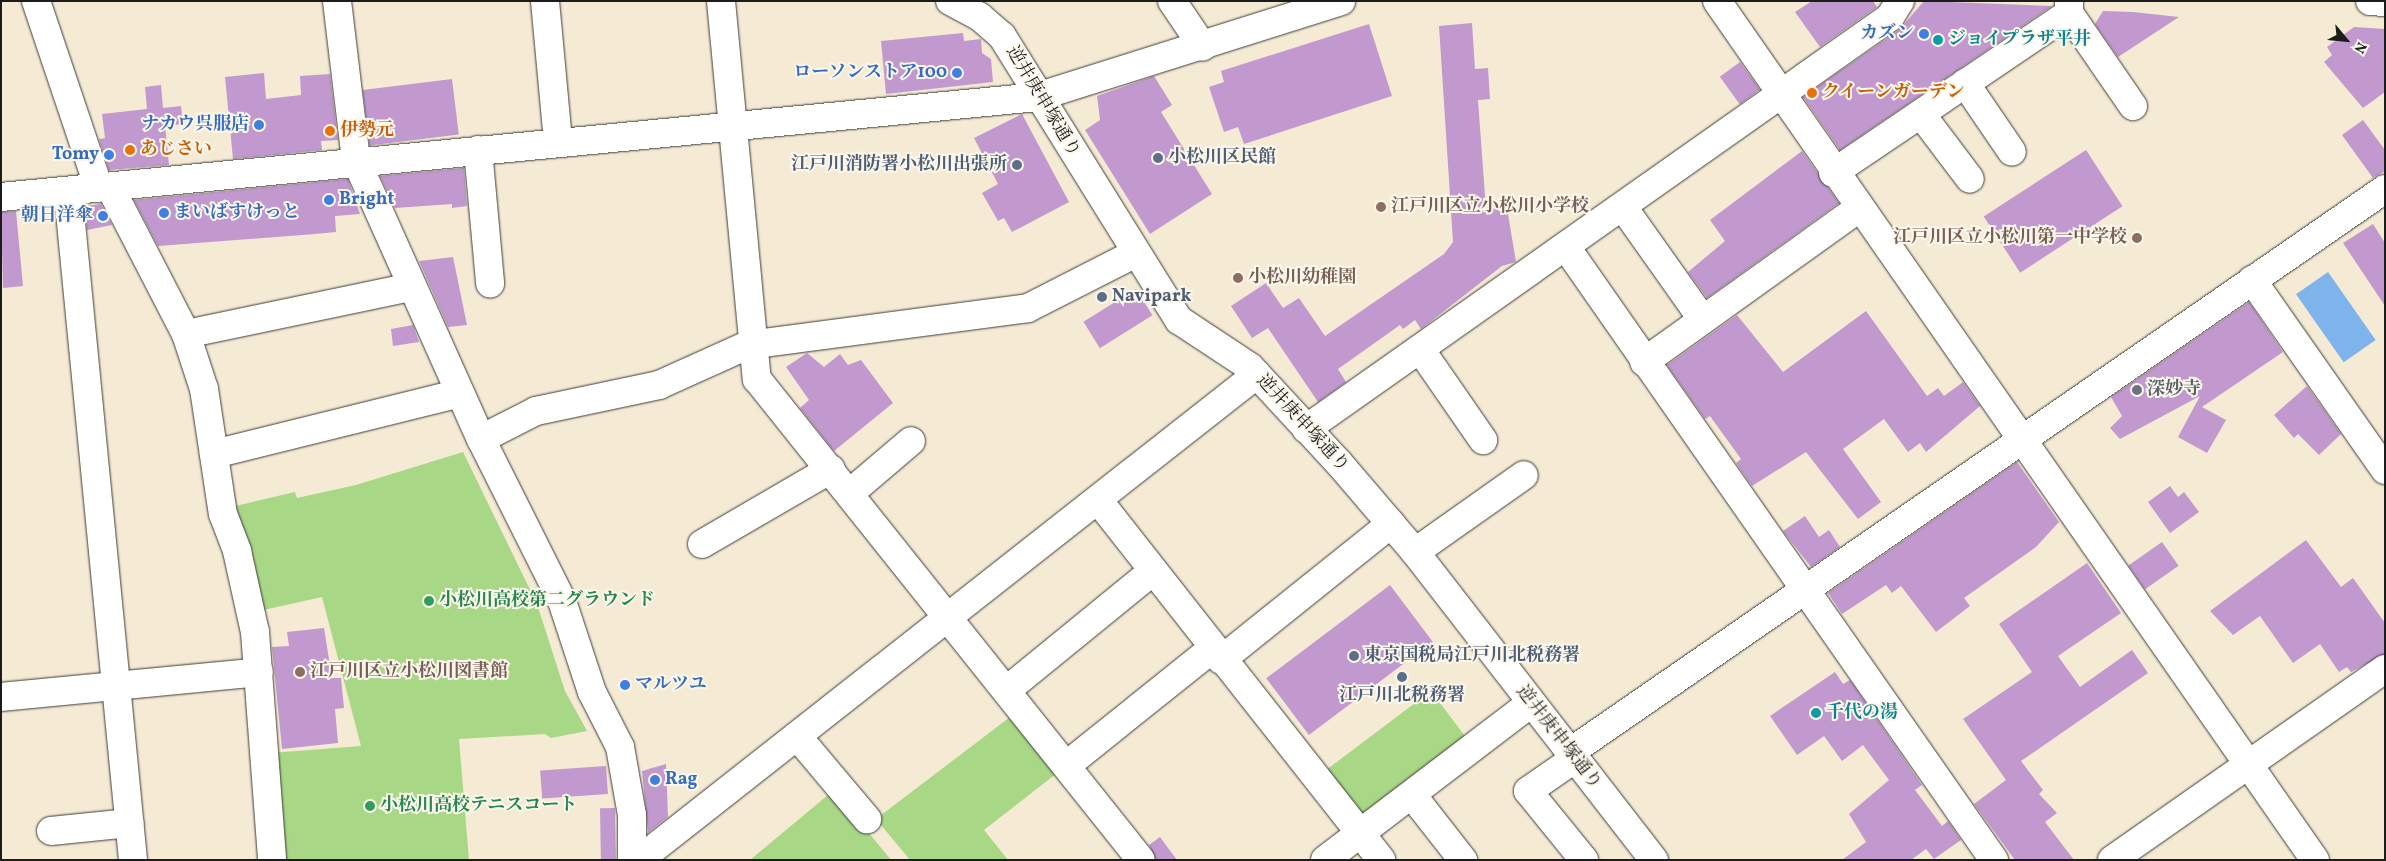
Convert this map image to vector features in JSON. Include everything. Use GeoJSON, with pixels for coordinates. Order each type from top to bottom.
{"type":"FeatureCollection","features":[{"type":"Feature","properties":{"kind":"street"},"geometry":{"type":"LineString","coordinates":[[36,1],[105,187],[186,334],[204,389],[223,514],[237,551],[255,632],[272,860]]}},
{"type":"Feature","properties":{"kind":"street"},"geometry":{"type":"LineString","coordinates":[[337,1],[356,160],[411,287],[481,439],[562,601],[592,692],[620,747],[632,815],[632,860]]}},
{"type":"Feature","properties":{"kind":"street"},"geometry":{"type":"LineString","coordinates":[[545,1],[558,142]]}},
{"type":"Feature","properties":{"kind":"street"},"geometry":{"type":"LineString","coordinates":[[721,1],[757,379],[949,617],[1141,860]]}},
{"type":"Feature","properties":{"kind":"street","name":"逆井庚申塚通り"},"geometry":{"type":"LineString","coordinates":[[950,1],[980,17],[1002,36],[1037,97],[1179,320],[1257,374],[1391,524],[1415,552],[1530,704],[1654,860]]}},
{"type":"Feature","properties":{"kind":"street"},"geometry":{"type":"LineString","coordinates":[[1172,1],[1203,47]]}},
{"type":"Feature","properties":{"kind":"street"},"geometry":{"type":"LineString","coordinates":[[1,197],[68,192],[356,160],[1037,97],[1203,47],[1342,1]]}},
{"type":"Feature","properties":{"kind":"street"},"geometry":{"type":"LineString","coordinates":[[1717,1],[1858,209],[2316,860]]}},
{"type":"Feature","properties":{"kind":"street"},"geometry":{"type":"LineString","coordinates":[[1306,429],[1623,207],[1779,93],[1890,17],[1900,1]]}},
{"type":"Feature","properties":{"kind":"street"},"geometry":{"type":"LineString","coordinates":[[2370,1],[2385,2]]}},
{"type":"Feature","properties":{"kind":"street"},"geometry":{"type":"LineString","coordinates":[[1834,173],[1965,83],[2069,7],[2133,106]]}},
{"type":"Feature","properties":{"kind":"street"},"geometry":{"type":"LineString","coordinates":[[1965,83],[2012,152]]}},
{"type":"Feature","properties":{"kind":"street"},"geometry":{"type":"LineString","coordinates":[[1921,114],[1970,179]]}},
{"type":"Feature","properties":{"kind":"street"},"geometry":{"type":"LineString","coordinates":[[478,150],[490,283]]}},
{"type":"Feature","properties":{"kind":"street"},"geometry":{"type":"LineString","coordinates":[[1584,860],[1528,791],[1572,756],[1804,589],[2385,189]]}},
{"type":"Feature","properties":{"kind":"street"},"geometry":{"type":"LineString","coordinates":[[68,192],[134,860]]}},
{"type":"Feature","properties":{"kind":"street"},"geometry":{"type":"LineString","coordinates":[[1623,207],[1703,320]]}},
{"type":"Feature","properties":{"kind":"street"},"geometry":{"type":"LineString","coordinates":[[1644,362],[1858,209]]}},
{"type":"Feature","properties":{"kind":"street"},"geometry":{"type":"LineString","coordinates":[[1566,247],[1644,362],[1994,860]]}},
{"type":"Feature","properties":{"kind":"street"},"geometry":{"type":"LineString","coordinates":[[481,439],[536,411],[659,385],[754,345],[1028,308],[1136,253]]}},
{"type":"Feature","properties":{"kind":"street"},"geometry":{"type":"LineString","coordinates":[[2252,280],[2385,470]]}},
{"type":"Feature","properties":{"kind":"street"},"geometry":{"type":"LineString","coordinates":[[186,334],[411,287]]}},
{"type":"Feature","properties":{"kind":"street"},"geometry":{"type":"LineString","coordinates":[[1420,349],[1483,440]]}},
{"type":"Feature","properties":{"kind":"street"},"geometry":{"type":"LineString","coordinates":[[639,860],[1257,374]]}},
{"type":"Feature","properties":{"kind":"street"},"geometry":{"type":"LineString","coordinates":[[214,454],[460,393]]}},
{"type":"Feature","properties":{"kind":"street"},"geometry":{"type":"LineString","coordinates":[[850,493],[911,441]]}},
{"type":"Feature","properties":{"kind":"street"},"geometry":{"type":"LineString","coordinates":[[702,544],[831,470]]}},
{"type":"Feature","properties":{"kind":"street"},"geometry":{"type":"LineString","coordinates":[[1415,552],[1524,475]]}},
{"type":"Feature","properties":{"kind":"street"},"geometry":{"type":"LineString","coordinates":[[1098,500],[1217,655],[1381,860]]}},
{"type":"Feature","properties":{"kind":"street"},"geometry":{"type":"LineString","coordinates":[[1067,765],[1391,524]]}},
{"type":"Feature","properties":{"kind":"street"},"geometry":{"type":"LineString","coordinates":[[1007,690],[1153,570]]}},
{"type":"Feature","properties":{"kind":"street"},"geometry":{"type":"LineString","coordinates":[[2112,860],[2385,669]]}},
{"type":"Feature","properties":{"kind":"street"},"geometry":{"type":"LineString","coordinates":[[1,697],[259,672]]}},
{"type":"Feature","properties":{"kind":"street"},"geometry":{"type":"LineString","coordinates":[[1325,860],[1530,704]]}},
{"type":"Feature","properties":{"kind":"street"},"geometry":{"type":"LineString","coordinates":[[797,736],[867,819]]}},
{"type":"Feature","properties":{"kind":"street"},"geometry":{"type":"LineString","coordinates":[[1412,794],[1463,860]]}},
{"type":"Feature","properties":{"kind":"street"},"geometry":{"type":"LineString","coordinates":[[51,831],[130,823]]}},
{"type":"Feature","properties":{"kind":"green space","name":"小松川高校第二グラウンド"},"geometry":{"type":"Polygon","coordinates":[[[463,452],[537,604],[565,691],[587,731],[551,738],[545,734],[459,739],[469,860],[282,860],[271,753],[361,746],[322,597],[259,611],[231,507],[295,492],[297,498],[356,485],[463,452]]]}},
{"type":"Feature","properties":{"kind":"green space"},"geometry":{"type":"Polygon","coordinates":[[[1431,691],[1470,743],[1361,825],[1322,773],[1431,691]]]}},
{"type":"Feature","properties":{"kind":"green space"},"geometry":{"type":"Polygon","coordinates":[[[1014,714],[1061,770],[984,830],[1008,860],[910,860],[876,819],[1014,714]]]}},
{"type":"Feature","properties":{"kind":"green space"},"geometry":{"type":"Polygon","coordinates":[[[834,790],[891,860],[750,860],[834,790]]]}},
{"type":"Feature","properties":{"kind":"water"},"geometry":{"type":"Polygon","coordinates":[[[2328,272],[2376,340],[2344,362],[2296,294],[2328,272]]]}},
{"type":"Feature","properties":{"kind":"building"},"geometry":{"type":"Polygon","coordinates":[[[1812,1],[1873,1],[1877,7],[1820,47],[1795,12],[1812,1]]]}},
{"type":"Feature","properties":{"kind":"building","name":"ジョイプラザ平井"},"geometry":{"type":"Polygon","coordinates":[[[1924,1],[2052,6],[1840,150],[1803,97],[1899,30],[1924,1]]]}},
{"type":"Feature","properties":{"kind":"building"},"geometry":{"type":"Polygon","coordinates":[[[2103,11],[2179,17],[2118,57],[2095,24],[2103,11]]]}},
{"type":"Feature","properties":{"kind":"building"},"geometry":{"type":"Polygon","coordinates":[[[1472,23],[1475,69],[1488,68],[1490,99],[1478,100],[1486,209],[1507,208],[1516,262],[1502,266],[1421,329],[1415,320],[1403,329],[1400,325],[1338,369],[1346,382],[1318,402],[1268,328],[1252,338],[1231,306],[1266,283],[1283,308],[1299,298],[1325,336],[1444,254],[1453,242],[1439,26],[1472,23]]]}},
{"type":"Feature","properties":{"kind":"building"},"geometry":{"type":"Polygon","coordinates":[[[1369,24],[1392,96],[1244,144],[1238,127],[1224,132],[1209,87],[1224,82],[1221,71],[1369,24]]]}},
{"type":"Feature","properties":{"kind":"building"},"geometry":{"type":"Polygon","coordinates":[[[2354,27],[2385,29],[2385,92],[2363,108],[2324,62],[2332,55],[2327,47],[2354,27]]]}},
{"type":"Feature","properties":{"kind":"building"},"geometry":{"type":"Polygon","coordinates":[[[963,33],[964,41],[981,39],[982,53],[991,59],[993,82],[886,94],[881,41],[963,33]]]}},
{"type":"Feature","properties":{"kind":"building"},"geometry":{"type":"Polygon","coordinates":[[[1740,62],[1760,90],[1740,104],[1720,77],[1740,62]]]}},
{"type":"Feature","properties":{"kind":"building"},"geometry":{"type":"Polygon","coordinates":[[[264,73],[266,99],[301,95],[300,76],[330,74],[338,140],[321,141],[322,150],[233,159],[225,77],[264,73]]]}},
{"type":"Feature","properties":{"kind":"building"},"geometry":{"type":"Polygon","coordinates":[[[1154,76],[1172,105],[1161,112],[1212,194],[1150,234],[1085,130],[1100,120],[1097,96],[1154,76]]]}},
{"type":"Feature","properties":{"kind":"building"},"geometry":{"type":"Polygon","coordinates":[[[452,79],[459,135],[369,146],[363,90],[452,79]]]}},
{"type":"Feature","properties":{"kind":"building"},"geometry":{"type":"Polygon","coordinates":[[[161,85],[163,108],[181,106],[183,124],[165,126],[169,165],[109,170],[99,139],[105,138],[102,114],[147,109],[145,87],[161,85]]]}},
{"type":"Feature","properties":{"kind":"building"},"geometry":{"type":"Polygon","coordinates":[[[1022,114],[1069,202],[1012,232],[1004,218],[998,221],[982,193],[998,184],[974,138],[1022,114]]]}},
{"type":"Feature","properties":{"kind":"building"},"geometry":{"type":"Polygon","coordinates":[[[2363,120],[2385,150],[2385,171],[2373,178],[2342,135],[2363,120]]]}},
{"type":"Feature","properties":{"kind":"building"},"geometry":{"type":"Polygon","coordinates":[[[2086,150],[2122,206],[2020,273],[1984,216],[2086,150]]]}},
{"type":"Feature","properties":{"kind":"building"},"geometry":{"type":"Polygon","coordinates":[[[1802,151],[1839,203],[1707,298],[1688,272],[1725,241],[1710,220],[1802,151]]]}},
{"type":"Feature","properties":{"kind":"building"},"geometry":{"type":"Polygon","coordinates":[[[464,168],[467,206],[452,208],[452,204],[395,208],[380,176],[464,168]]]}},
{"type":"Feature","properties":{"kind":"building"},"geometry":{"type":"Polygon","coordinates":[[[348,179],[360,214],[335,216],[336,232],[158,246],[134,200],[348,179]]]}},
{"type":"Feature","properties":{"kind":"building"},"geometry":{"type":"Polygon","coordinates":[[[101,204],[112,225],[87,230],[85,206],[101,204]]]}},
{"type":"Feature","properties":{"kind":"building"},"geometry":{"type":"Polygon","coordinates":[[[16,211],[23,286],[3,288],[1,212],[16,211]]]}},
{"type":"Feature","properties":{"kind":"building"},"geometry":{"type":"Polygon","coordinates":[[[2373,224],[2385,243],[2385,306],[2343,243],[2373,224]]]}},
{"type":"Feature","properties":{"kind":"building"},"geometry":{"type":"Polygon","coordinates":[[[453,257],[467,325],[448,327],[419,261],[453,257]]]}},
{"type":"Feature","properties":{"kind":"building"},"geometry":{"type":"Polygon","coordinates":[[[1136,289],[1152,315],[1100,348],[1083,322],[1136,289]]]}},
{"type":"Feature","properties":{"kind":"building"},"geometry":{"type":"Polygon","coordinates":[[[2249,302],[2283,352],[2202,407],[2226,420],[2207,453],[2178,437],[2200,396],[2120,439],[2110,428],[2122,416],[2111,397],[2249,302]]]}},
{"type":"Feature","properties":{"kind":"building"},"geometry":{"type":"Polygon","coordinates":[[[1866,311],[1927,396],[1938,388],[1944,396],[1963,382],[1980,406],[1926,452],[1920,443],[1908,452],[1884,419],[1843,449],[1881,502],[1858,519],[1806,452],[1752,486],[1736,463],[1741,459],[1710,416],[1705,419],[1667,365],[1737,315],[1783,372],[1866,311]]]}},
{"type":"Feature","properties":{"kind":"building"},"geometry":{"type":"Polygon","coordinates":[[[413,325],[419,342],[393,346],[391,329],[413,325]]]}},
{"type":"Feature","properties":{"kind":"building"},"geometry":{"type":"Polygon","coordinates":[[[807,353],[824,367],[840,354],[848,365],[861,360],[893,403],[834,451],[800,408],[809,400],[786,367],[807,353]]]}},
{"type":"Feature","properties":{"kind":"building"},"geometry":{"type":"Polygon","coordinates":[[[2307,386],[2341,434],[2319,455],[2298,434],[2294,438],[2274,415],[2307,386]]]}},
{"type":"Feature","properties":{"kind":"building"},"geometry":{"type":"Polygon","coordinates":[[[2017,462],[2059,522],[2036,547],[1964,598],[1970,606],[1936,632],[1901,586],[1892,593],[1886,585],[1842,614],[1828,593],[2017,462]]]}},
{"type":"Feature","properties":{"kind":"building"},"geometry":{"type":"Polygon","coordinates":[[[2170,486],[2178,497],[2184,492],[2199,512],[2170,533],[2148,502],[2170,486]]]}},
{"type":"Feature","properties":{"kind":"building"},"geometry":{"type":"Polygon","coordinates":[[[1805,516],[1819,537],[1829,530],[1840,547],[1811,567],[1783,531],[1805,516]]]}},
{"type":"Feature","properties":{"kind":"building"},"geometry":{"type":"Polygon","coordinates":[[[2306,540],[2341,587],[2353,578],[2385,623],[2385,654],[2351,672],[2347,667],[2339,672],[2320,644],[2293,663],[2260,616],[2233,635],[2210,611],[2306,540]]]}},
{"type":"Feature","properties":{"kind":"building"},"geometry":{"type":"Polygon","coordinates":[[[2162,542],[2179,566],[2145,589],[2128,566],[2162,542]]]}},
{"type":"Feature","properties":{"kind":"building"},"geometry":{"type":"Polygon","coordinates":[[[2087,563],[2121,613],[2058,656],[2080,687],[2132,650],[2148,673],[2021,761],[2043,790],[2039,794],[2057,813],[2045,822],[2074,860],[2015,860],[1974,804],[2006,780],[1963,719],[2032,672],[1999,624],[2087,563]]]}},
{"type":"Feature","properties":{"kind":"building"},"geometry":{"type":"Polygon","coordinates":[[[1390,585],[1433,642],[1309,735],[1266,678],[1390,585]]]}},
{"type":"Feature","properties":{"kind":"building"},"geometry":{"type":"Polygon","coordinates":[[[324,628],[332,678],[341,678],[344,708],[335,709],[338,743],[282,749],[272,647],[289,646],[287,632],[324,628]]]}},
{"type":"Feature","properties":{"kind":"building"},"geometry":{"type":"Polygon","coordinates":[[[1835,672],[1843,684],[1850,680],[1922,785],[1915,790],[1942,826],[1948,821],[1961,840],[1934,859],[1926,849],[1911,860],[1842,860],[1866,842],[1849,814],[1889,780],[1863,745],[1842,761],[1824,736],[1797,755],[1770,716],[1835,672]]]}},
{"type":"Feature","properties":{"kind":"building"},"geometry":{"type":"Polygon","coordinates":[[[666,764],[668,817],[648,833],[642,771],[666,764]]]}},
{"type":"Feature","properties":{"kind":"building"},"geometry":{"type":"Polygon","coordinates":[[[606,766],[608,794],[542,799],[540,771],[606,766]]]}},
{"type":"Feature","properties":{"kind":"building"},"geometry":{"type":"Polygon","coordinates":[[[600,808],[615,808],[616,860],[601,860],[600,808]]]}},
{"type":"Feature","properties":{"kind":"building"},"geometry":{"type":"Polygon","coordinates":[[[1160,837],[1177,860],[1156,860],[1149,845],[1160,837]]]}},
{"type":"Feature","properties":{"kind":"place","name":"カズン"},"geometry":{"type":"Point","coordinates":[1924,34]}},
{"type":"Feature","properties":{"kind":"place","name":"ジョイプラザ平井"},"geometry":{"type":"Point","coordinates":[1938,40]}},
{"type":"Feature","properties":{"kind":"place","name":"ローソンストア100"},"geometry":{"type":"Point","coordinates":[957,73]}},
{"type":"Feature","properties":{"kind":"place","name":"クイーンガーデン"},"geometry":{"type":"Point","coordinates":[1812,93]}},
{"type":"Feature","properties":{"kind":"place","name":"ナカウ呉服店"},"geometry":{"type":"Point","coordinates":[259,125]}},
{"type":"Feature","properties":{"kind":"place","name":"伊勢元"},"geometry":{"type":"Point","coordinates":[330,131]}},
{"type":"Feature","properties":{"kind":"place","name":"あじさい"},"geometry":{"type":"Point","coordinates":[130,150]}},
{"type":"Feature","properties":{"kind":"place","name":"Tomy"},"geometry":{"type":"Point","coordinates":[109,155]}},
{"type":"Feature","properties":{"kind":"place","name":"小松川区民館"},"geometry":{"type":"Point","coordinates":[1158,158]}},
{"type":"Feature","properties":{"kind":"place","name":"江戸川消防署小松川出張所"},"geometry":{"type":"Point","coordinates":[1017,165]}},
{"type":"Feature","properties":{"kind":"place","name":"Bright"},"geometry":{"type":"Point","coordinates":[329,200]}},
{"type":"Feature","properties":{"kind":"place","name":"江戸川区立小松川小学校"},"geometry":{"type":"Point","coordinates":[1381,207]}},
{"type":"Feature","properties":{"kind":"place","name":"まいばすけっと"},"geometry":{"type":"Point","coordinates":[164,213]}},
{"type":"Feature","properties":{"kind":"place","name":"朝日洋傘"},"geometry":{"type":"Point","coordinates":[103,216]}},
{"type":"Feature","properties":{"kind":"place","name":"江戸川区立小松川第一中学校"},"geometry":{"type":"Point","coordinates":[2137,238]}},
{"type":"Feature","properties":{"kind":"place","name":"小松川幼稚園"},"geometry":{"type":"Point","coordinates":[1238,278]}},
{"type":"Feature","properties":{"kind":"place","name":"Navipark"},"geometry":{"type":"Point","coordinates":[1102,297]}},
{"type":"Feature","properties":{"kind":"place","name":"深妙寺"},"geometry":{"type":"Point","coordinates":[2137,390]}},
{"type":"Feature","properties":{"kind":"place","name":"小松川高校第二グラウンド"},"geometry":{"type":"Point","coordinates":[429,601]}},
{"type":"Feature","properties":{"kind":"place","name":"東京国税局江戸川北税務署"},"geometry":{"type":"Point","coordinates":[1354,656]}},
{"type":"Feature","properties":{"kind":"place","name":"江戸川区立小松川図書館"},"geometry":{"type":"Point","coordinates":[300,672]}},
{"type":"Feature","properties":{"kind":"place","name":"江戸川北税務署"},"geometry":{"type":"Point","coordinates":[1402,677]}},
{"type":"Feature","properties":{"kind":"place","name":"マルツユ"},"geometry":{"type":"Point","coordinates":[625,685]}},
{"type":"Feature","properties":{"kind":"place","name":"千代の湯"},"geometry":{"type":"Point","coordinates":[1816,713]}},
{"type":"Feature","properties":{"kind":"place","name":"Rag"},"geometry":{"type":"Point","coordinates":[655,780]}},
{"type":"Feature","properties":{"kind":"place","name":"小松川高校テニスコート"},"geometry":{"type":"Point","coordinates":[370,806]}}]}
